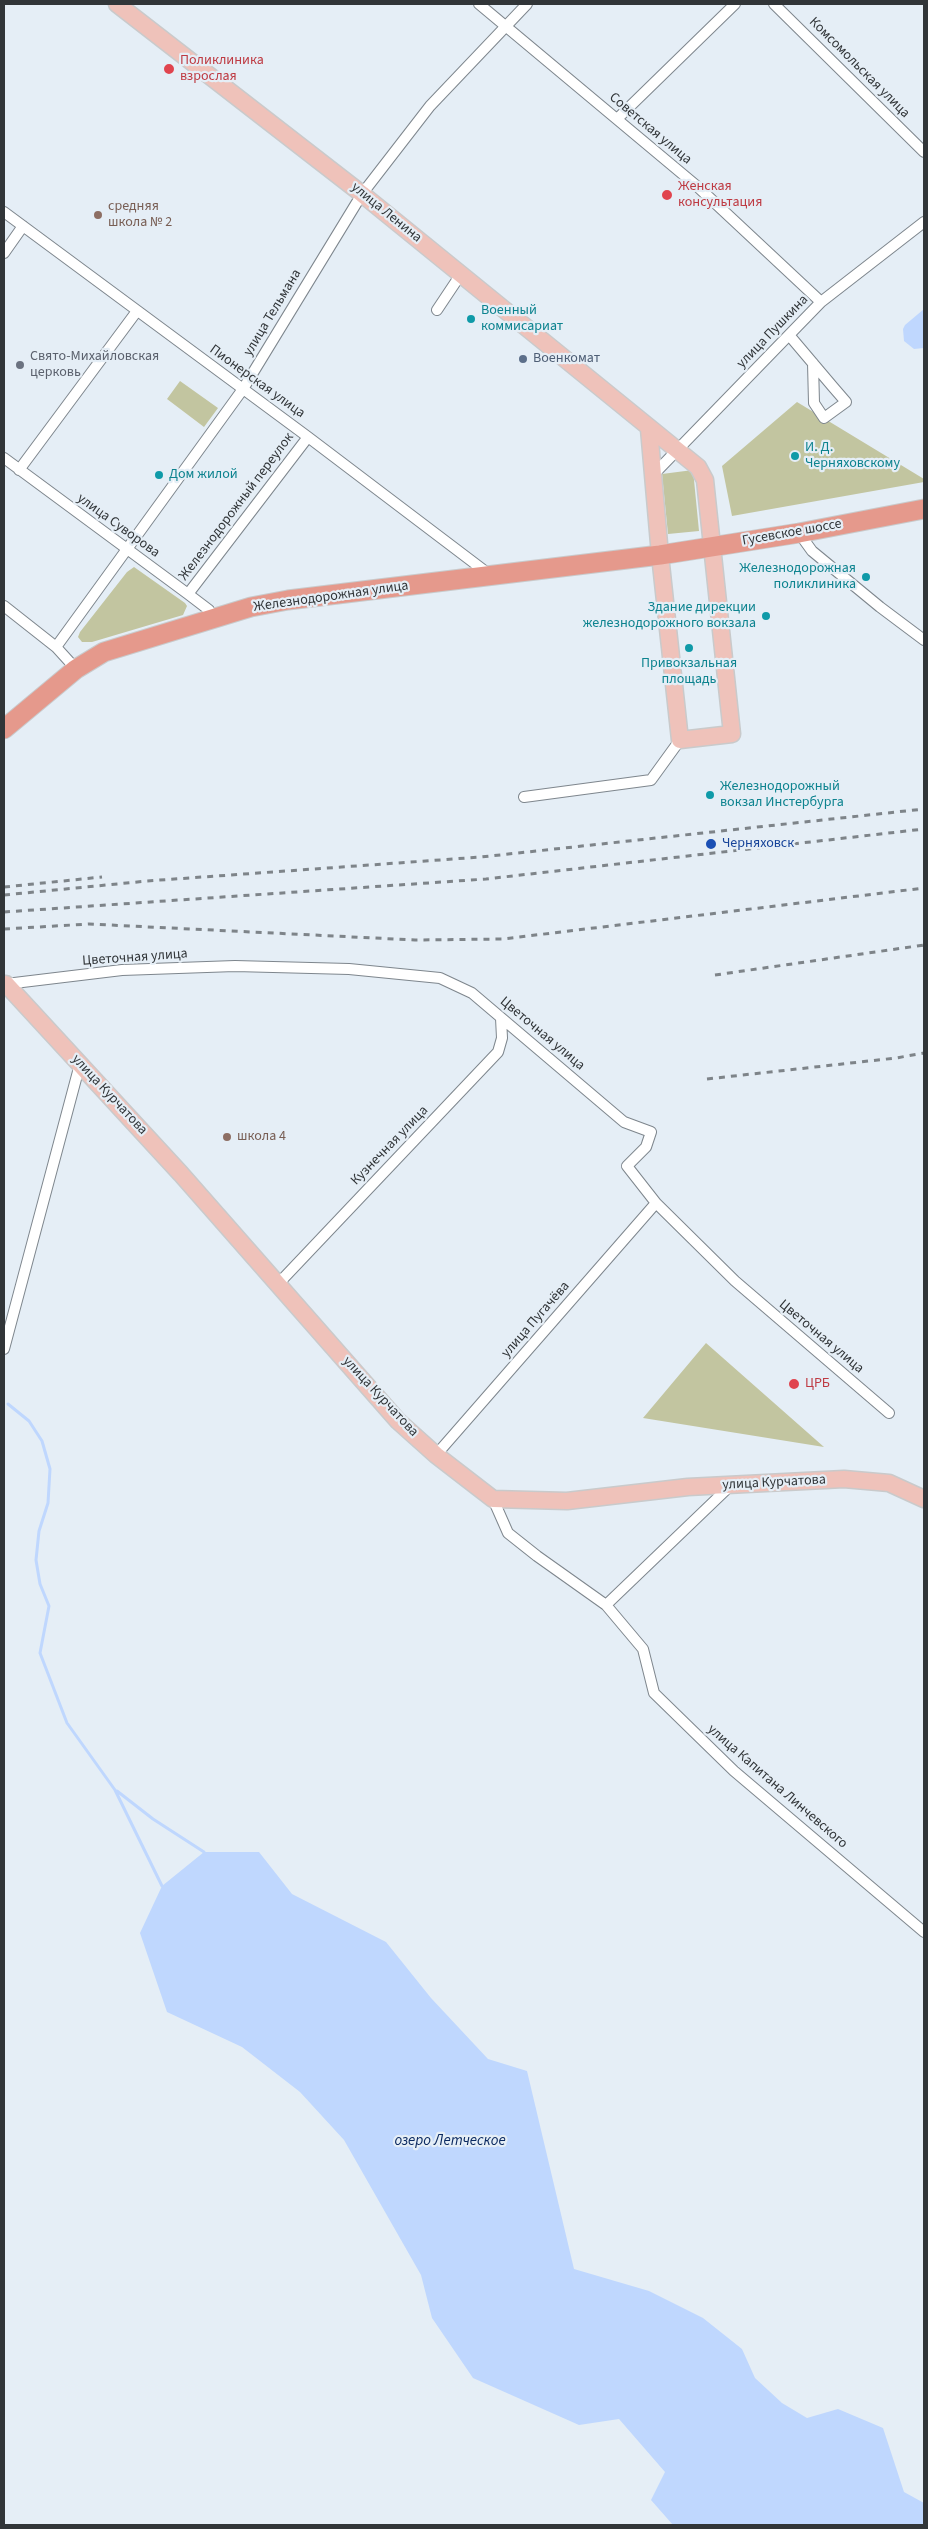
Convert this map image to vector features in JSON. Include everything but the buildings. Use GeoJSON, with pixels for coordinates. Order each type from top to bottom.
{"type":"FeatureCollection","features":[{"type":"Feature","properties":{"kind":"highway","name":"Гусевское шоссе"},"geometry":{"type":"LineString","coordinates":[[660,554],[799,533],[924,509]]}},
{"type":"Feature","properties":{"kind":"highway","name":"Железнодорожная улица"},"geometry":{"type":"LineString","coordinates":[[4,729],[76,669],[104,652],[251,607],[288,600],[492,577],[660,554]]}},
{"type":"Feature","properties":{"kind":"main road","name":"улица Ленина"},"geometry":{"type":"LineString","coordinates":[[117,4],[362,194],[698,467],[705,480],[732,734],[680,740]]}},
{"type":"Feature","properties":{"kind":"main road"},"geometry":{"type":"LineString","coordinates":[[649,429],[680,740]]}},
{"type":"Feature","properties":{"kind":"main road","name":"улица Курчатова"},"geometry":{"type":"LineString","coordinates":[[5,984],[80,1064],[278,1284],[398,1421],[436,1455],[492,1499],[567,1501],[688,1488],[844,1479],[889,1483],[924,1499]]}},
{"type":"Feature","properties":{"kind":"street","name":"Советская улица"},"geometry":{"type":"LineString","coordinates":[[479,4],[698,187],[821,302]]}},
{"type":"Feature","properties":{"kind":"street","name":"улица Тельмана"},"geometry":{"type":"LineString","coordinates":[[56,647],[235,400],[245,391],[362,194],[430,106],[526,4]]}},
{"type":"Feature","properties":{"kind":"street"},"geometry":{"type":"LineString","coordinates":[[617,119],[735,4]]}},
{"type":"Feature","properties":{"kind":"street","name":"Комсомольская улица"},"geometry":{"type":"LineString","coordinates":[[774,4],[924,152]]}},
{"type":"Feature","properties":{"kind":"street","name":"Пионерская улица"},"geometry":{"type":"LineString","coordinates":[[4,212],[308,437],[492,577]]}},
{"type":"Feature","properties":{"kind":"street","name":"улица Пушкина"},"geometry":{"type":"LineString","coordinates":[[653,474],[678,451],[821,302],[924,222]]}},
{"type":"Feature","properties":{"kind":"street"},"geometry":{"type":"LineString","coordinates":[[4,253],[23,226]]}},
{"type":"Feature","properties":{"kind":"street"},"geometry":{"type":"LineString","coordinates":[[437,310],[461,274]]}},
{"type":"Feature","properties":{"kind":"street"},"geometry":{"type":"LineString","coordinates":[[19,470],[137,311]]}},
{"type":"Feature","properties":{"kind":"street"},"geometry":{"type":"LineString","coordinates":[[789,335],[813,363],[846,402],[824,418],[814,403],[813,363]]}},
{"type":"Feature","properties":{"kind":"street","name":"Железнодорожный переулок"},"geometry":{"type":"LineString","coordinates":[[188,594],[308,437]]}},
{"type":"Feature","properties":{"kind":"street","name":"улица Суворова"},"geometry":{"type":"LineString","coordinates":[[4,458],[209,610],[213,619]]}},
{"type":"Feature","properties":{"kind":"street"},"geometry":{"type":"LineString","coordinates":[[799,533],[812,551],[880,607],[924,640]]}},
{"type":"Feature","properties":{"kind":"street"},"geometry":{"type":"LineString","coordinates":[[4,606],[56,647],[76,669]]}},
{"type":"Feature","properties":{"kind":"street"},"geometry":{"type":"LineString","coordinates":[[524,797],[651,780],[680,740]]}},
{"type":"Feature","properties":{"kind":"street","name":"Цветочная улица"},"geometry":{"type":"LineString","coordinates":[[5,984],[122,970],[235,966],[350,969],[440,978],[472,992],[624,1122],[651,1132],[646,1147],[627,1166],[656,1203],[735,1281],[889,1413]]}},
{"type":"Feature","properties":{"kind":"street","name":"Кузнечная улица"},"geometry":{"type":"LineString","coordinates":[[278,1284],[498,1052],[502,1038],[501,1018]]}},
{"type":"Feature","properties":{"kind":"street"},"geometry":{"type":"LineString","coordinates":[[4,1349],[80,1064]]}},
{"type":"Feature","properties":{"kind":"street","name":"улица Пугачёва"},"geometry":{"type":"LineString","coordinates":[[436,1455],[656,1203]]}},
{"type":"Feature","properties":{"kind":"street"},"geometry":{"type":"LineString","coordinates":[[606,1605],[730,1486]]}},
{"type":"Feature","properties":{"kind":"street","name":"улица Капитана Линчевского"},"geometry":{"type":"LineString","coordinates":[[492,1499],[508,1533],[536,1556],[606,1605],[643,1649],[654,1693],[734,1770],[924,1932]]}},
{"type":"Feature","properties":{"kind":"green space"},"geometry":{"type":"Polygon","coordinates":[[[180,381],[218,408],[204,427],[167,399],[180,381]]]}},
{"type":"Feature","properties":{"kind":"green space"},"geometry":{"type":"Polygon","coordinates":[[[797,402],[924,479],[924,482],[732,516],[722,466],[797,402]]]}},
{"type":"Feature","properties":{"kind":"green space"},"geometry":{"type":"Polygon","coordinates":[[[693,470],[699,531],[668,534],[662,474],[693,470]]]}},
{"type":"Feature","properties":{"kind":"green space"},"geometry":{"type":"Polygon","coordinates":[[[134,567],[185,603],[187,606],[183,615],[92,642],[82,642],[78,637],[80,632],[127,572],[134,567]]]}},
{"type":"Feature","properties":{"kind":"green space"},"geometry":{"type":"Polygon","coordinates":[[[706,1343],[824,1447],[643,1418],[706,1343]]]}},
{"type":"Feature","properties":{"kind":"water"},"geometry":{"type":"Polygon","coordinates":[[[924,309],[924,348],[914,349],[904,341],[903,329],[905,325],[924,309]]]}},
{"type":"Feature","properties":{"kind":"water","name":"озеро Летческое"},"geometry":{"type":"Polygon","coordinates":[[[204,1852],[259,1852],[292,1894],[386,1942],[431,1998],[488,2059],[527,2071],[574,2269],[649,2291],[703,2318],[742,2349],[755,2378],[782,2403],[807,2418],[838,2409],[883,2428],[904,2492],[924,2503],[924,2525],[673,2525],[651,2500],[665,2472],[619,2419],[579,2425],[473,2378],[432,2318],[421,2275],[344,2140],[300,2092],[242,2047],[167,2012],[140,1933],[162,1886],[204,1852]]]}},
{"type":"Feature","properties":{"kind":"waterway"},"geometry":{"type":"LineString","coordinates":[[8,1404],[29,1421],[42,1441],[50,1469],[48,1503],[39,1531],[36,1560],[40,1584],[49,1606],[40,1653],[67,1723],[115,1790],[162,1886]]}},
{"type":"Feature","properties":{"kind":"waterway"},"geometry":{"type":"LineString","coordinates":[[117,1791],[153,1819],[204,1852]]}},
{"type":"Feature","properties":{"kind":"railway"},"geometry":{"type":"LineString","coordinates":[[4,895],[147,881],[481,857],[924,809]]}},
{"type":"Feature","properties":{"kind":"railway"},"geometry":{"type":"LineString","coordinates":[[4,912],[486,879],[924,829]]}},
{"type":"Feature","properties":{"kind":"railway"},"geometry":{"type":"LineString","coordinates":[[4,887],[102,877]]}},
{"type":"Feature","properties":{"kind":"railway"},"geometry":{"type":"LineString","coordinates":[[4,929],[89,924],[415,940],[503,939],[924,888]]}},
{"type":"Feature","properties":{"kind":"railway"},"geometry":{"type":"LineString","coordinates":[[715,975],[924,945]]}},
{"type":"Feature","properties":{"kind":"railway"},"geometry":{"type":"LineString","coordinates":[[707,1079],[896,1058],[924,1053]]}},
{"type":"Feature","properties":{"kind":"place","name":"Поликлиника взрослая"},"geometry":{"type":"Point","coordinates":[169,69]}},
{"type":"Feature","properties":{"kind":"place","name":"Женская консультация"},"geometry":{"type":"Point","coordinates":[667,195]}},
{"type":"Feature","properties":{"kind":"place","name":"средняя школа № 2"},"geometry":{"type":"Point","coordinates":[98,215]}},
{"type":"Feature","properties":{"kind":"place","name":"Военный коммисариат"},"geometry":{"type":"Point","coordinates":[471,319]}},
{"type":"Feature","properties":{"kind":"place","name":"Военкомат"},"geometry":{"type":"Point","coordinates":[523,359]}},
{"type":"Feature","properties":{"kind":"place","name":"Свято-Михайловская церковь"},"geometry":{"type":"Point","coordinates":[20,365]}},
{"type":"Feature","properties":{"kind":"place","name":"И. Д. Черняховскому"},"geometry":{"type":"Point","coordinates":[795,456]}},
{"type":"Feature","properties":{"kind":"place","name":"Дом жилой"},"geometry":{"type":"Point","coordinates":[159,475]}},
{"type":"Feature","properties":{"kind":"place","name":"Железнодорожная поликлиника"},"geometry":{"type":"Point","coordinates":[866,577]}},
{"type":"Feature","properties":{"kind":"place","name":"Здание дирекции железнодорожного вокзала"},"geometry":{"type":"Point","coordinates":[766,616]}},
{"type":"Feature","properties":{"kind":"place","name":"Привокзальная площадь"},"geometry":{"type":"Point","coordinates":[689,648]}},
{"type":"Feature","properties":{"kind":"place","name":"Железнодорожный вокзал Инстербурга"},"geometry":{"type":"Point","coordinates":[710,795]}},
{"type":"Feature","properties":{"kind":"place","name":"Черняховск"},"geometry":{"type":"Point","coordinates":[711,844]}},
{"type":"Feature","properties":{"kind":"place","name":"школа 4"},"geometry":{"type":"Point","coordinates":[227,1137]}},
{"type":"Feature","properties":{"kind":"place","name":"ЦРБ"},"geometry":{"type":"Point","coordinates":[794,1384]}}]}
